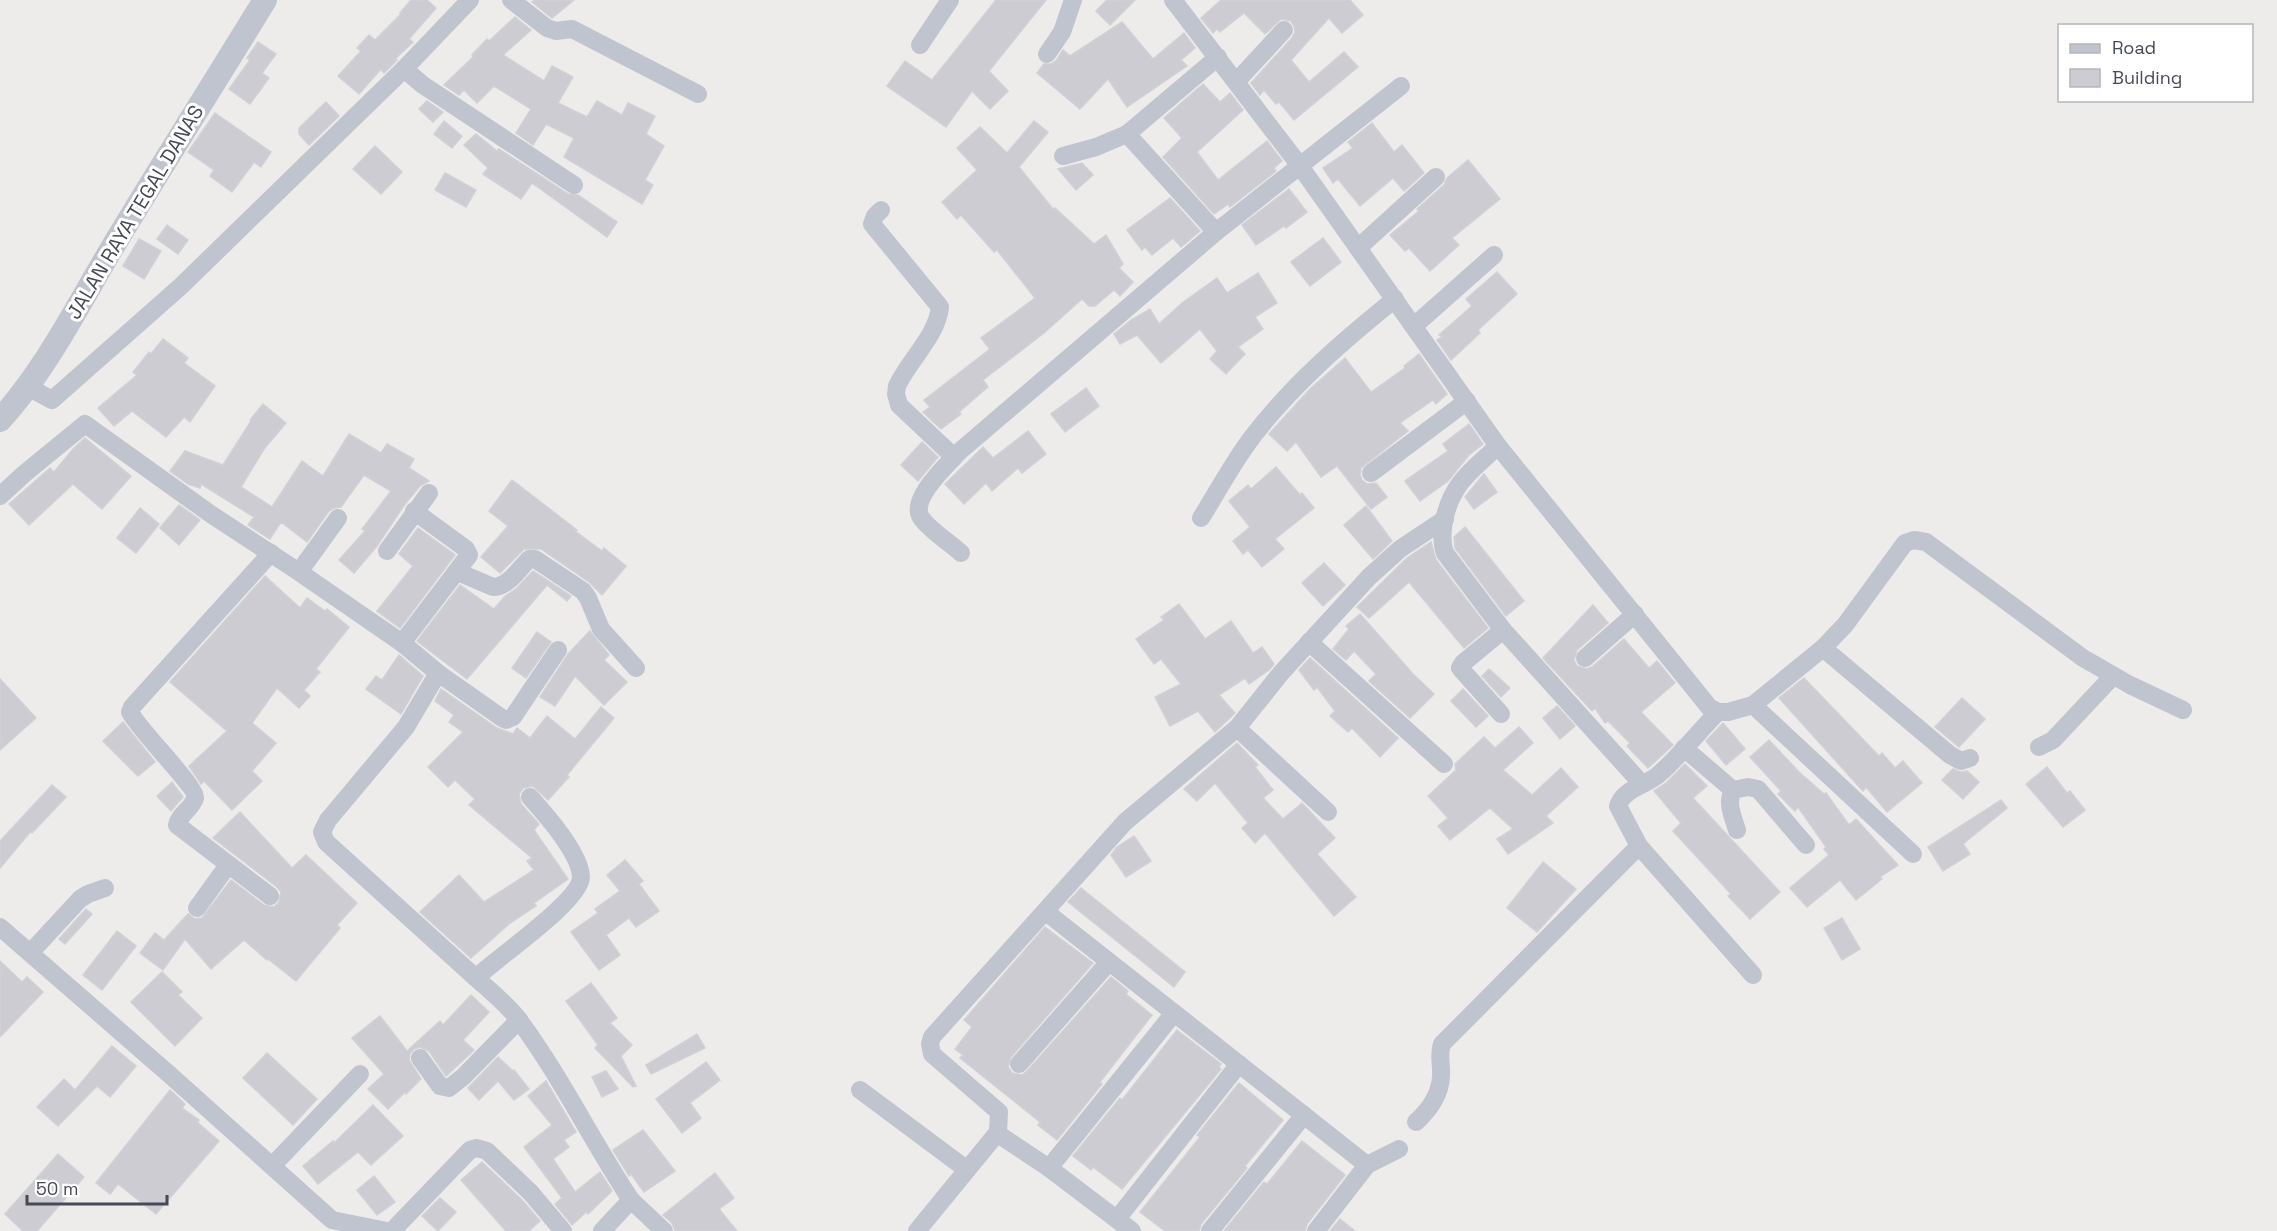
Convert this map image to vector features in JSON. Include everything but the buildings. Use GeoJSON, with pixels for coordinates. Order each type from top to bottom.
{"type":"FeatureCollection","features":[{"type":"Feature","properties":{"kind":"street","name":"JALAN RAYA TEGAL DANAS"},"geometry":{"type":"LineString","coordinates":[[0,420],[28,387],[265,0]]}},
{"type":"Feature","properties":{"kind":"street"},"geometry":{"type":"LineString","coordinates":[[28,387],[52,400],[413,77],[470,0]]}},
{"type":"Feature","properties":{"kind":"street"},"geometry":{"type":"LineString","coordinates":[[920,45],[950,0]]}},
{"type":"Feature","properties":{"kind":"street"},"geometry":{"type":"LineString","coordinates":[[1047,54],[1062,32],[1073,0]]}},
{"type":"Feature","properties":{"kind":"street"},"geometry":{"type":"LineString","coordinates":[[1173,0],[1300,166],[1498,446],[1709,707],[1728,712],[1753,705],[1823,648],[1850,618],[1905,543],[1919,540],[1926,542],[2055,639],[2113,676],[2183,710]]}},
{"type":"Feature","properties":{"kind":"street"},"geometry":{"type":"LineString","coordinates":[[516,4],[547,28],[556,31],[572,29],[698,94]]}},
{"type":"Feature","properties":{"kind":"street"},"geometry":{"type":"LineString","coordinates":[[1236,82],[1284,30]]}},
{"type":"Feature","properties":{"kind":"street"},"geometry":{"type":"LineString","coordinates":[[1063,156],[1096,147],[1127,134],[1218,57]]}},
{"type":"Feature","properties":{"kind":"street"},"geometry":{"type":"LineString","coordinates":[[413,77],[574,185]]}},
{"type":"Feature","properties":{"kind":"street"},"geometry":{"type":"LineString","coordinates":[[961,553],[929,526],[918,512],[923,492],[954,457],[1216,232],[1401,86]]}},
{"type":"Feature","properties":{"kind":"street"},"geometry":{"type":"LineString","coordinates":[[1127,134],[1216,232]]}},
{"type":"Feature","properties":{"kind":"street"},"geometry":{"type":"LineString","coordinates":[[1358,248],[1436,177]]}},
{"type":"Feature","properties":{"kind":"street"},"geometry":{"type":"LineString","coordinates":[[880,210],[874,216],[872,224],[940,307],[938,319],[897,386],[896,394],[899,405],[954,457]]}},
{"type":"Feature","properties":{"kind":"street"},"geometry":{"type":"LineString","coordinates":[[1414,326],[1494,255]]}},
{"type":"Feature","properties":{"kind":"street"},"geometry":{"type":"LineString","coordinates":[[1201,518],[1245,446],[1260,426],[1330,352],[1395,299]]}},
{"type":"Feature","properties":{"kind":"street"},"geometry":{"type":"LineString","coordinates":[[1371,473],[1467,400]]}},
{"type":"Feature","properties":{"kind":"street"},"geometry":{"type":"LineString","coordinates":[[0,496],[85,424],[212,515],[402,643],[438,673],[507,720],[513,717],[558,650]]}},
{"type":"Feature","properties":{"kind":"street"},"geometry":{"type":"LineString","coordinates":[[1498,446],[1463,478],[1454,490],[1445,519],[1442,544],[1445,553],[1503,630],[1641,783]]}},
{"type":"Feature","properties":{"kind":"street"},"geometry":{"type":"LineString","coordinates":[[387,551],[429,493]]}},
{"type":"Feature","properties":{"kind":"street"},"geometry":{"type":"LineString","coordinates":[[402,643],[468,557],[467,551],[414,511]]}},
{"type":"Feature","properties":{"kind":"street"},"geometry":{"type":"LineString","coordinates":[[299,572],[338,519]]}},
{"type":"Feature","properties":{"kind":"street"},"geometry":{"type":"LineString","coordinates":[[917,1231],[998,1132],[999,1112],[932,1054],[930,1044],[932,1037],[1125,822],[1237,728],[1281,673],[1369,577],[1400,549],[1445,519]]}},
{"type":"Feature","properties":{"kind":"street"},"geometry":{"type":"LineString","coordinates":[[270,896],[177,825],[178,819],[194,800],[194,793],[130,712],[138,699],[271,553]]}},
{"type":"Feature","properties":{"kind":"street"},"geometry":{"type":"LineString","coordinates":[[458,572],[499,587],[506,583],[529,559],[535,559],[583,591],[601,628],[636,668]]}},
{"type":"Feature","properties":{"kind":"street"},"geometry":{"type":"LineString","coordinates":[[1585,658],[1635,614]]}},
{"type":"Feature","properties":{"kind":"street"},"geometry":{"type":"LineString","coordinates":[[1501,714],[1460,668],[1503,630]]}},
{"type":"Feature","properties":{"kind":"street"},"geometry":{"type":"LineString","coordinates":[[1309,642],[1444,764]]}},
{"type":"Feature","properties":{"kind":"street"},"geometry":{"type":"LineString","coordinates":[[1823,648],[1950,755],[1961,761],[1970,758]]}},
{"type":"Feature","properties":{"kind":"street"},"geometry":{"type":"LineString","coordinates":[[438,673],[406,727],[328,820],[321,832],[326,842],[519,1020],[573,1101],[599,1152],[631,1200],[664,1231]]}},
{"type":"Feature","properties":{"kind":"street"},"geometry":{"type":"LineString","coordinates":[[2039,747],[2053,740],[2113,676]]}},
{"type":"Feature","properties":{"kind":"street"},"geometry":{"type":"LineString","coordinates":[[1753,705],[1913,854]]}},
{"type":"Feature","properties":{"kind":"street"},"geometry":{"type":"LineString","coordinates":[[1718,711],[1659,774],[1641,783],[1620,800],[1618,806],[1639,846],[1753,975]]}},
{"type":"Feature","properties":{"kind":"street"},"geometry":{"type":"LineString","coordinates":[[1237,728],[1328,812]]}},
{"type":"Feature","properties":{"kind":"street"},"geometry":{"type":"LineString","coordinates":[[1684,748],[1734,790]]}},
{"type":"Feature","properties":{"kind":"street"},"geometry":{"type":"LineString","coordinates":[[1737,830],[1730,796],[1734,790],[1748,787],[1758,789],[1806,845]]}},
{"type":"Feature","properties":{"kind":"street"},"geometry":{"type":"LineString","coordinates":[[476,978],[530,932],[549,919],[576,893],[580,883],[580,873],[566,840],[530,797]]}},
{"type":"Feature","properties":{"kind":"street"},"geometry":{"type":"LineString","coordinates":[[1416,1122],[1426,1113],[1439,1089],[1441,1078],[1439,1052],[1442,1044],[1639,846]]}},
{"type":"Feature","properties":{"kind":"street"},"geometry":{"type":"LineString","coordinates":[[196,908],[228,865]]}},
{"type":"Feature","properties":{"kind":"street"},"geometry":{"type":"LineString","coordinates":[[30,953],[80,899],[105,888]]}},
{"type":"Feature","properties":{"kind":"street"},"geometry":{"type":"LineString","coordinates":[[1046,912],[1367,1165]]}},
{"type":"Feature","properties":{"kind":"street"},"geometry":{"type":"LineString","coordinates":[[0,927],[332,1220],[387,1231]]}},
{"type":"Feature","properties":{"kind":"street"},"geometry":{"type":"LineString","coordinates":[[1019,1064],[1108,962]]}},
{"type":"Feature","properties":{"kind":"street"},"geometry":{"type":"LineString","coordinates":[[1048,1168],[1173,1013]]}},
{"type":"Feature","properties":{"kind":"street"},"geometry":{"type":"LineString","coordinates":[[420,1058],[440,1086],[448,1088],[463,1077],[519,1020]]}},
{"type":"Feature","properties":{"kind":"street"},"geometry":{"type":"LineString","coordinates":[[1117,1219],[1239,1064]]}},
{"type":"Feature","properties":{"kind":"street"},"geometry":{"type":"LineString","coordinates":[[272,1166],[360,1074]]}},
{"type":"Feature","properties":{"kind":"street"},"geometry":{"type":"LineString","coordinates":[[860,1090],[966,1169]]}},
{"type":"Feature","properties":{"kind":"street"},"geometry":{"type":"LineString","coordinates":[[1210,1231],[1304,1115]]}},
{"type":"Feature","properties":{"kind":"street"},"geometry":{"type":"LineString","coordinates":[[998,1132],[1132,1231]]}},
{"type":"Feature","properties":{"kind":"street"},"geometry":{"type":"LineString","coordinates":[[392,1231],[470,1150],[477,1148],[487,1151],[531,1193],[563,1231]]}},
{"type":"Feature","properties":{"kind":"street"},"geometry":{"type":"LineString","coordinates":[[1316,1231],[1367,1165],[1399,1149]]}},
{"type":"Feature","properties":{"kind":"street"},"geometry":{"type":"LineString","coordinates":[[602,1231],[631,1200]]}}]}
